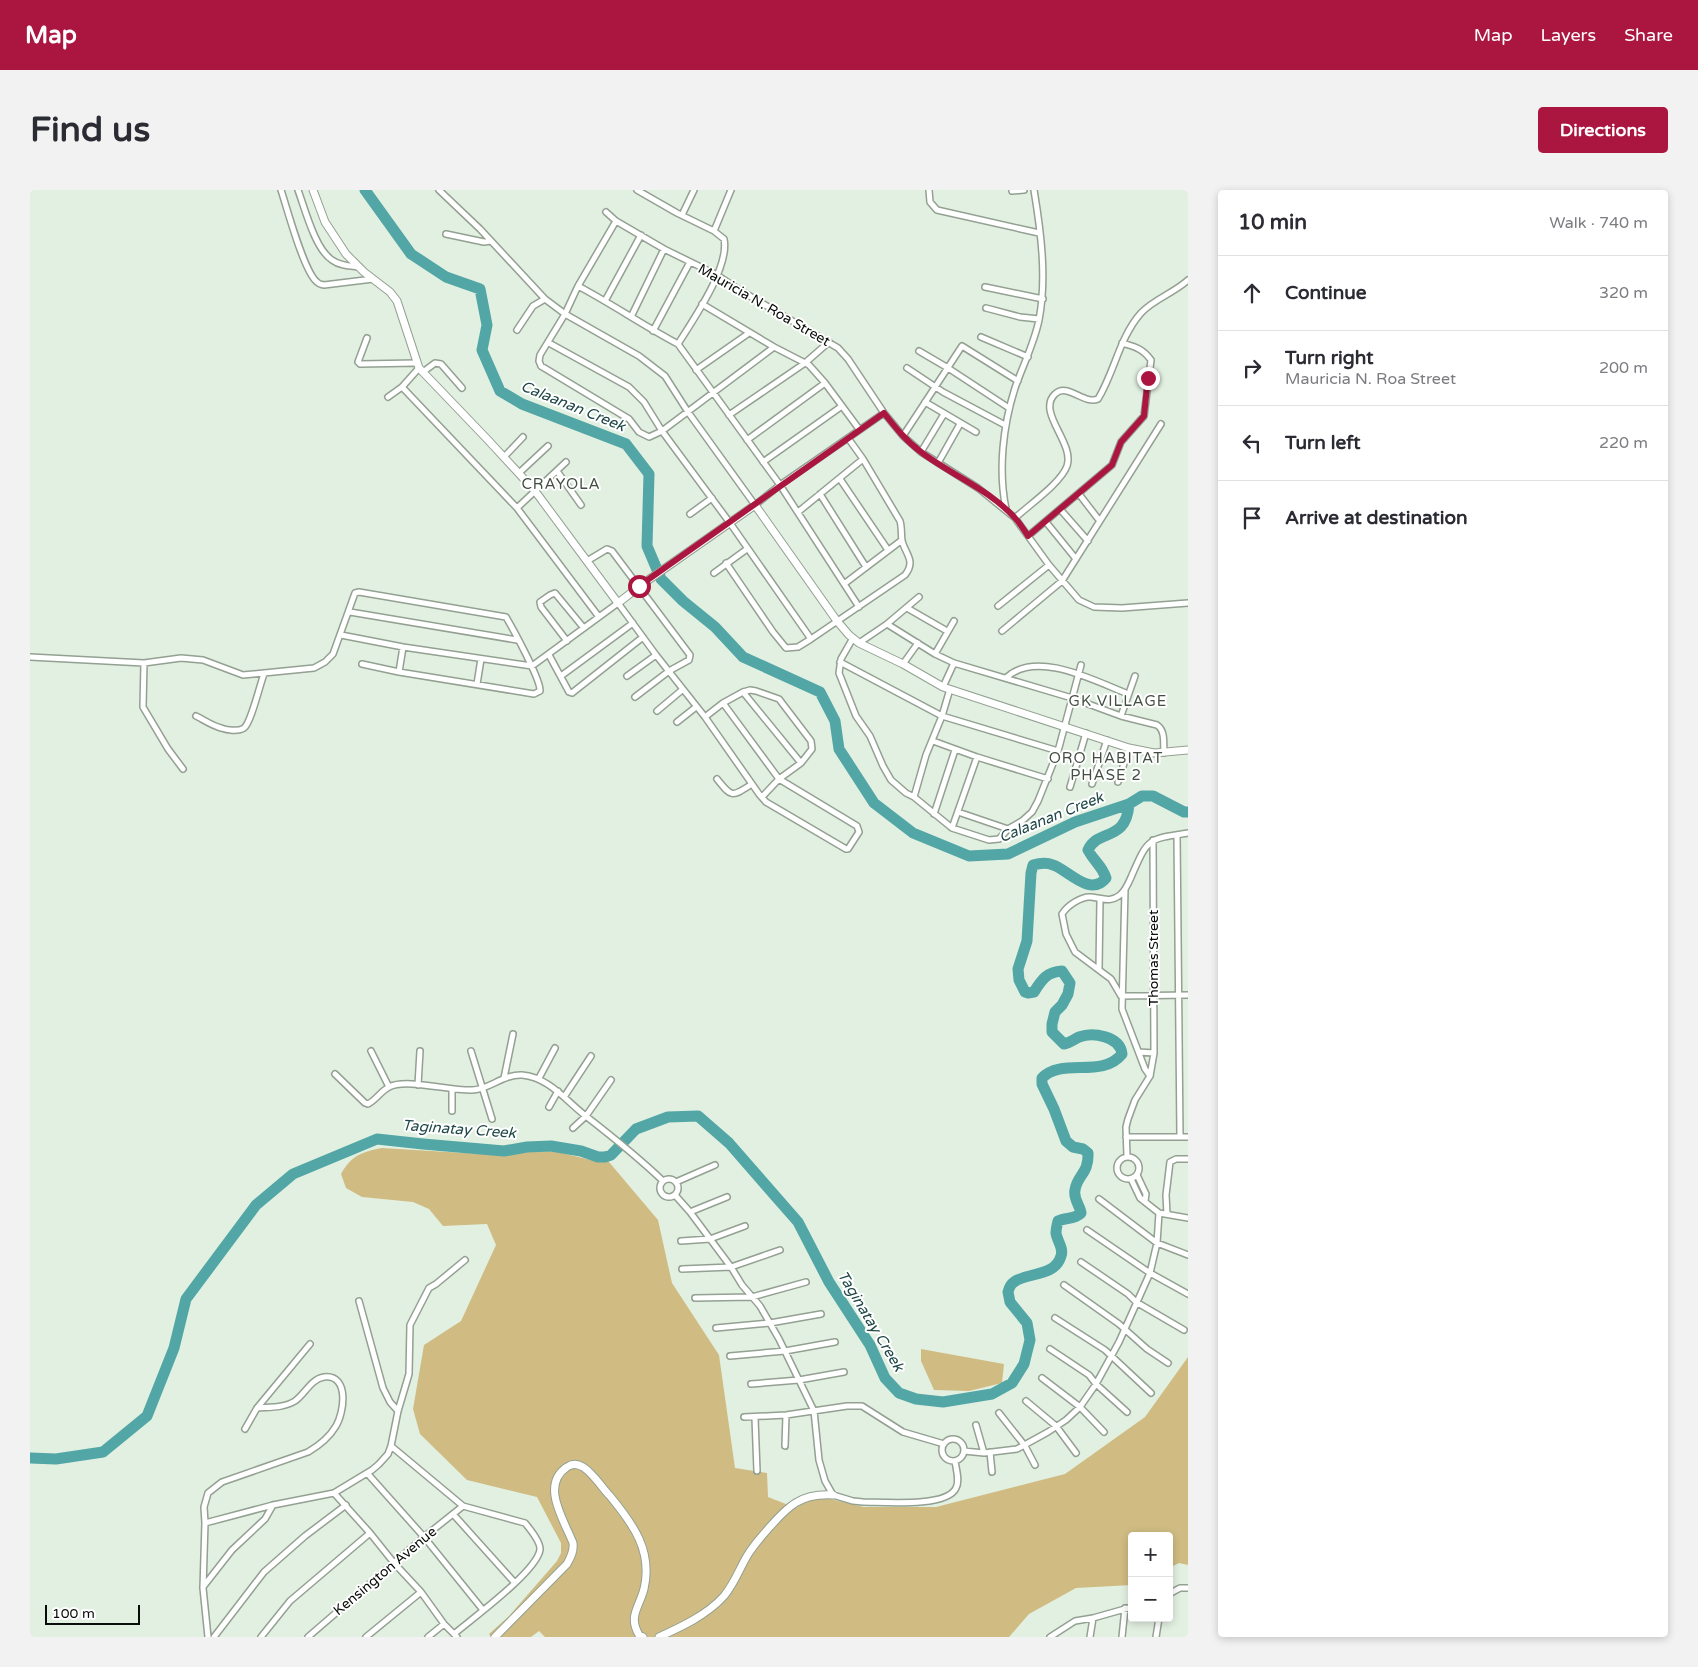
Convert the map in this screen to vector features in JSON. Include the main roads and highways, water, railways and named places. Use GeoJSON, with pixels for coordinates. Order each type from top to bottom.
{"type":"FeatureCollection","features":[{"type":"Feature","properties":{"kind":"waterway","name":"Calaanan Creek"},"geometry":{"type":"LineString","coordinates":[[365,190],[411,254],[446,277],[480,289],[487,325],[482,350],[500,391],[522,404],[626,444],[649,474],[647,546],[661,579],[683,601],[715,627],[743,657],[820,692],[835,721],[839,749],[874,803],[913,833],[969,856],[1008,854],[1075,822],[1129,804],[1142,796],[1153,796],[1184,812],[1188,812]]}},
{"type":"Feature","properties":{"kind":"waterway","name":"Taginatay Creek"},"geometry":{"type":"LineString","coordinates":[[30,1458],[56,1459],[103,1452],[147,1416],[174,1348],[186,1299],[256,1205],[293,1174],[377,1139],[504,1151],[527,1147],[551,1146],[605,1157],[611,1155],[636,1129],[668,1117],[698,1116],[729,1143],[798,1222],[829,1282],[870,1345],[885,1378],[899,1393],[916,1399],[943,1402],[992,1394],[1012,1383],[1024,1364],[1030,1340],[1027,1323],[1010,1302],[1008,1291],[1014,1282],[1047,1271],[1058,1263],[1062,1253],[1056,1233],[1058,1221],[1076,1217],[1081,1213],[1075,1196],[1075,1190],[1088,1160],[1088,1153],[1083,1149],[1073,1147],[1066,1141],[1042,1084],[1042,1078],[1050,1072],[1060,1069],[1104,1065],[1114,1061],[1122,1054],[1116,1043],[1105,1037],[1098,1035],[1079,1037],[1064,1044],[1052,1032],[1055,1012],[1062,1005],[1068,994],[1070,983],[1062,971],[1045,977],[1034,992],[1025,992],[1019,980],[1018,969],[1027,941],[1031,873],[1033,865],[1048,863],[1086,884],[1100,883],[1106,878],[1088,850],[1098,839],[1123,825],[1129,804]]}},
{"type":"Feature","properties":{"kind":"district","name":"CRAYOLA"},"geometry":{"type":"Point","coordinates":[561,484]}},
{"type":"Feature","properties":{"kind":"district","name":"GK VILLAGE"},"geometry":{"type":"Point","coordinates":[1118,701]}},
{"type":"Feature","properties":{"kind":"district","name":"ORO HABITAT PHASE 2"},"geometry":{"type":"Point","coordinates":[1106,766]}}]}
